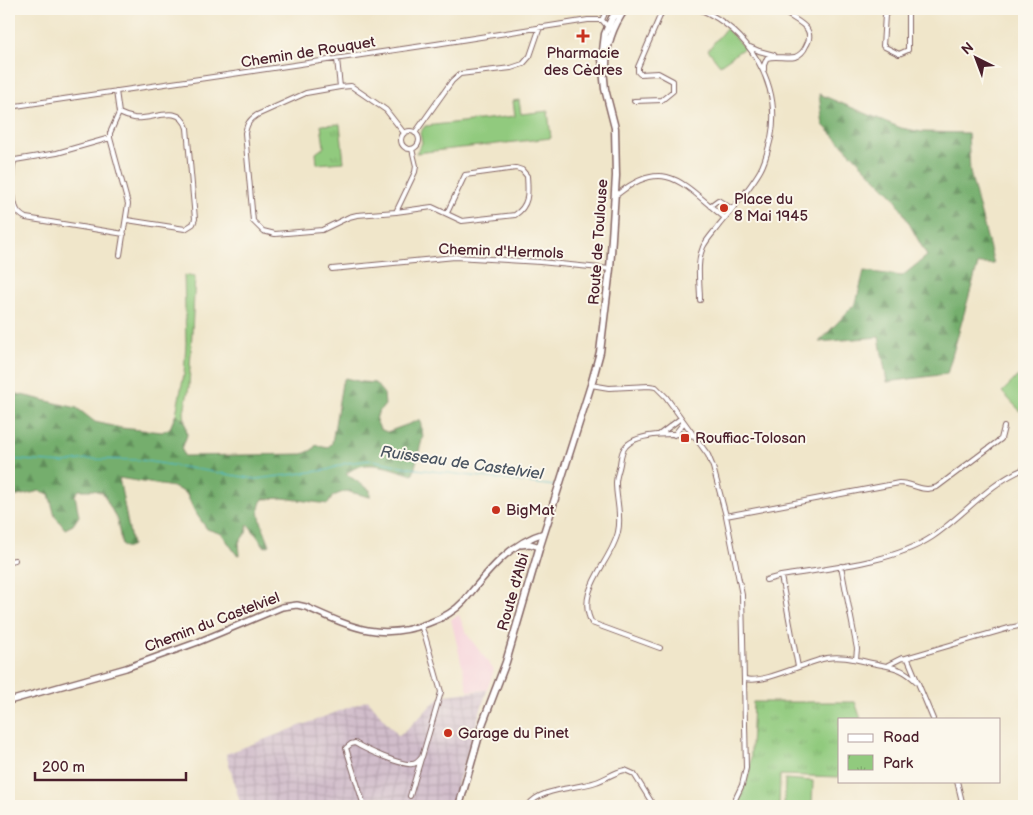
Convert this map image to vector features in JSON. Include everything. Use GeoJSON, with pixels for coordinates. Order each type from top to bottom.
{"type":"FeatureCollection","features":[{"type":"Feature","properties":{"kind":"main road","name":"Route de Toulouse"},"geometry":{"type":"LineString","coordinates":[[591,385],[602,337],[610,269],[616,184],[615,128],[605,89],[602,47],[611,19],[619,9]]}},
{"type":"Feature","properties":{"kind":"main road","name":"Route de Toulouse"},"geometry":{"type":"LineString","coordinates":[[609,100],[606,59],[611,19],[625,9]]}},
{"type":"Feature","properties":{"kind":"main road","name":"Route d'Albi"},"geometry":{"type":"LineString","coordinates":[[459,806],[482,725],[506,662],[591,385]]}},
{"type":"Feature","properties":{"kind":"street"},"geometry":{"type":"LineString","coordinates":[[607,9],[611,19],[602,20],[608,26]]}},
{"type":"Feature","properties":{"kind":"street"},"geometry":{"type":"LineString","coordinates":[[634,101],[662,100],[673,91],[673,81],[658,73],[640,74],[638,72],[638,67],[662,9]]}},
{"type":"Feature","properties":{"kind":"street"},"geometry":{"type":"LineString","coordinates":[[699,9],[713,14],[730,26],[748,46],[765,72]]}},
{"type":"Feature","properties":{"kind":"street"},"geometry":{"type":"LineString","coordinates":[[700,300],[700,262],[704,246],[760,171],[768,153],[772,133],[772,102],[764,65],[767,58],[771,56],[795,57],[808,44],[808,31],[804,24],[780,9]]}},
{"type":"Feature","properties":{"kind":"street"},"geometry":{"type":"LineString","coordinates":[[892,9],[885,15],[883,46],[899,54],[908,50],[908,9]]}},
{"type":"Feature","properties":{"kind":"street","name":"Chemin de Rouquet"},"geometry":{"type":"LineString","coordinates":[[9,107],[540,27],[588,20],[602,20]]}},
{"type":"Feature","properties":{"kind":"street"},"geometry":{"type":"LineString","coordinates":[[415,133],[452,81],[460,74],[511,68],[523,64],[530,56],[540,27]]}},
{"type":"Feature","properties":{"kind":"street"},"geometry":{"type":"LineString","coordinates":[[748,46],[782,57]]}},
{"type":"Feature","properties":{"kind":"street"},"geometry":{"type":"LineString","coordinates":[[337,59],[340,87]]}},
{"type":"Feature","properties":{"kind":"street"},"geometry":{"type":"LineString","coordinates":[[404,133],[386,110],[352,86],[306,93],[257,115],[246,125],[245,133],[253,221],[263,231],[275,234],[322,230],[349,217],[432,207],[462,221],[515,215],[522,210],[528,199],[527,176],[522,170],[516,168],[465,175],[447,213]]}},
{"type":"Feature","properties":{"kind":"street"},"geometry":{"type":"LineString","coordinates":[[116,92],[118,113],[110,133],[110,138],[128,204],[120,255]]}},
{"type":"Feature","properties":{"kind":"street"},"geometry":{"type":"LineString","coordinates":[[118,113],[133,118],[172,114],[181,117],[185,121],[195,219],[193,224],[185,230],[127,220]]}},
{"type":"Feature","properties":{"kind":"street"},"geometry":{"type":"LineString","coordinates":[[410,131],[415,133],[419,142],[416,147],[412,149],[404,148],[401,138],[404,133],[410,131]]}},
{"type":"Feature","properties":{"kind":"street"},"geometry":{"type":"LineString","coordinates":[[110,138],[57,153],[15,160],[12,168],[14,204],[18,212],[26,218],[124,234]]}},
{"type":"Feature","properties":{"kind":"street"},"geometry":{"type":"LineString","coordinates":[[396,212],[415,172],[416,166],[412,149]]}},
{"type":"Feature","properties":{"kind":"street"},"geometry":{"type":"LineString","coordinates":[[615,194],[618,194],[627,186],[652,176],[665,175],[682,184],[725,218]]}},
{"type":"Feature","properties":{"kind":"street"},"geometry":{"type":"LineString","coordinates":[[616,184],[627,186]]}},
{"type":"Feature","properties":{"kind":"street"},"geometry":{"type":"LineString","coordinates":[[710,206],[718,200],[732,209]]}},
{"type":"Feature","properties":{"kind":"street","name":"Chemin d'Hermols"},"geometry":{"type":"LineString","coordinates":[[332,269],[456,257],[540,262],[610,269]]}},
{"type":"Feature","properties":{"kind":"street"},"geometry":{"type":"LineString","coordinates":[[591,385],[603,388],[653,386],[666,397],[711,460],[726,516],[742,595],[746,768],[742,785],[732,806]]}},
{"type":"Feature","properties":{"kind":"street"},"geometry":{"type":"LineString","coordinates":[[660,648],[592,623],[588,615],[588,602],[593,581],[613,548],[619,532],[616,481],[622,452],[631,442],[660,434],[682,419]]}},
{"type":"Feature","properties":{"kind":"street"},"geometry":{"type":"LineString","coordinates":[[674,435],[682,426],[682,419]]}},
{"type":"Feature","properties":{"kind":"street"},"geometry":{"type":"LineString","coordinates":[[726,516],[899,483],[907,483],[923,490],[930,490],[937,487],[1001,438],[1004,427]]}},
{"type":"Feature","properties":{"kind":"street"},"geometry":{"type":"LineString","coordinates":[[660,434],[695,436]]}},
{"type":"Feature","properties":{"kind":"street"},"geometry":{"type":"LineString","coordinates":[[766,580],[890,557],[911,549],[946,526],[1009,475],[1024,469]]}},
{"type":"Feature","properties":{"kind":"street","name":"Chemin du Castelviel"},"geometry":{"type":"LineString","coordinates":[[9,702],[126,668],[198,642],[282,607],[297,605],[306,607],[370,631],[391,633],[421,626],[441,618],[456,609],[483,577],[514,548],[532,537],[544,534]]}},
{"type":"Feature","properties":{"kind":"street"},"geometry":{"type":"LineString","coordinates":[[514,548],[530,544],[540,548]]}},
{"type":"Feature","properties":{"kind":"street"},"geometry":{"type":"LineString","coordinates":[[9,561],[15,560]]}},
{"type":"Feature","properties":{"kind":"street"},"geometry":{"type":"LineString","coordinates":[[841,566],[857,649],[856,660]]}},
{"type":"Feature","properties":{"kind":"street"},"geometry":{"type":"LineString","coordinates":[[781,576],[798,667]]}},
{"type":"Feature","properties":{"kind":"street"},"geometry":{"type":"LineString","coordinates":[[888,665],[902,658],[916,656],[1024,625]]}},
{"type":"Feature","properties":{"kind":"street"},"geometry":{"type":"LineString","coordinates":[[410,796],[441,692],[421,626]]}},
{"type":"Feature","properties":{"kind":"street"},"geometry":{"type":"LineString","coordinates":[[745,679],[754,680],[826,658],[840,657],[908,669],[916,656]]}},
{"type":"Feature","properties":{"kind":"street"},"geometry":{"type":"LineString","coordinates":[[906,658],[933,718]]}},
{"type":"Feature","properties":{"kind":"street"},"geometry":{"type":"LineString","coordinates":[[898,660],[898,665],[918,683]]}},
{"type":"Feature","properties":{"kind":"street"},"geometry":{"type":"LineString","coordinates":[[364,806],[346,748],[348,745],[354,743],[366,750],[408,764],[416,763],[422,757]]}},
{"type":"Feature","properties":{"kind":"street"},"geometry":{"type":"LineString","coordinates":[[528,806],[532,800],[541,795],[596,782],[624,770],[634,774],[654,806]]}},
{"type":"Feature","properties":{"kind":"street"},"geometry":{"type":"LineString","coordinates":[[957,782],[964,806]]}},
{"type":"Feature","properties":{"kind":"shaded area"},"geometry":{"type":"Polygon","coordinates":[[[459,615],[466,633],[494,670],[487,690],[468,691],[451,619],[459,615]]]}},
{"type":"Feature","properties":{"kind":"shaded area"},"geometry":{"type":"Polygon","coordinates":[[[487,690],[451,806],[241,806],[226,754],[368,700],[399,736],[431,705],[445,695],[487,690]]]}},
{"type":"Feature","properties":{"kind":"green space"},"geometry":{"type":"Polygon","coordinates":[[[726,28],[744,48],[720,65],[708,50],[726,28]]]}},
{"type":"Feature","properties":{"kind":"green space"},"geometry":{"type":"Polygon","coordinates":[[[819,94],[901,128],[922,132],[968,133],[970,172],[994,264],[978,264],[947,374],[887,382],[879,337],[819,342],[856,303],[864,271],[902,276],[927,256],[895,198],[823,125],[819,94]]]}},
{"type":"Feature","properties":{"kind":"green space"},"geometry":{"type":"Polygon","coordinates":[[[519,100],[521,114],[548,111],[551,138],[416,153],[422,143],[420,133],[425,126],[515,116],[513,101],[519,100]]]}},
{"type":"Feature","properties":{"kind":"green space"},"geometry":{"type":"Polygon","coordinates":[[[340,124],[344,162],[317,164],[316,153],[324,147],[321,125],[340,124]]]}},
{"type":"Feature","properties":{"kind":"green space"},"geometry":{"type":"Polygon","coordinates":[[[184,275],[195,277],[189,387],[184,412],[185,421],[176,414],[184,374],[186,343],[184,275]]]}},
{"type":"Feature","properties":{"kind":"green space"},"geometry":{"type":"Polygon","coordinates":[[[1024,370],[1024,415],[1002,392],[1024,370]]]}},
{"type":"Feature","properties":{"kind":"green space"},"geometry":{"type":"Polygon","coordinates":[[[345,378],[375,383],[384,394],[385,405],[378,413],[376,420],[380,429],[387,432],[420,420],[423,436],[413,475],[387,467],[362,466],[346,474],[370,490],[370,497],[346,491],[333,496],[328,504],[283,498],[263,499],[259,509],[263,528],[270,545],[265,547],[248,524],[246,533],[239,542],[240,555],[236,554],[222,534],[207,529],[195,512],[186,493],[173,487],[119,478],[132,545],[127,548],[122,546],[117,520],[103,493],[94,490],[79,490],[75,495],[79,516],[73,525],[65,529],[55,516],[49,494],[40,491],[9,498],[9,392],[77,408],[95,422],[121,428],[162,432],[170,428],[176,414],[185,421],[187,435],[182,449],[184,456],[303,454],[312,450],[316,445],[327,448],[332,443],[342,383],[345,378]]]}},
{"type":"Feature","properties":{"kind":"green space"},"geometry":{"type":"Polygon","coordinates":[[[753,702],[855,702],[861,718],[838,718],[838,777],[780,775],[779,806],[737,806],[750,772],[753,702]]]}},
{"type":"Feature","properties":{"kind":"green space"},"geometry":{"type":"Polygon","coordinates":[[[785,779],[813,781],[812,806],[784,806],[785,779]]]}},
{"type":"Feature","properties":{"kind":"waterway","name":"Ruisseau de Castelviel"},"geometry":{"type":"LineString","coordinates":[[9,459],[64,463],[86,459],[140,460],[256,479],[327,470],[346,463],[372,460],[416,469],[555,486]]}},
{"type":"Feature","properties":{"kind":"place","name":"Pharmacie des Cèdres"},"geometry":{"type":"Point","coordinates":[583,36]}},
{"type":"Feature","properties":{"kind":"place","name":"Place du 8 Mai 1945"},"geometry":{"type":"Point","coordinates":[724,208]}},
{"type":"Feature","properties":{"kind":"place","name":"Rouffiac-Tolosan"},"geometry":{"type":"Point","coordinates":[685,438]}},
{"type":"Feature","properties":{"kind":"place","name":"BigMat"},"geometry":{"type":"Point","coordinates":[496,510]}},
{"type":"Feature","properties":{"kind":"place","name":"Garage du Pinet"},"geometry":{"type":"Point","coordinates":[448,733]}}]}
